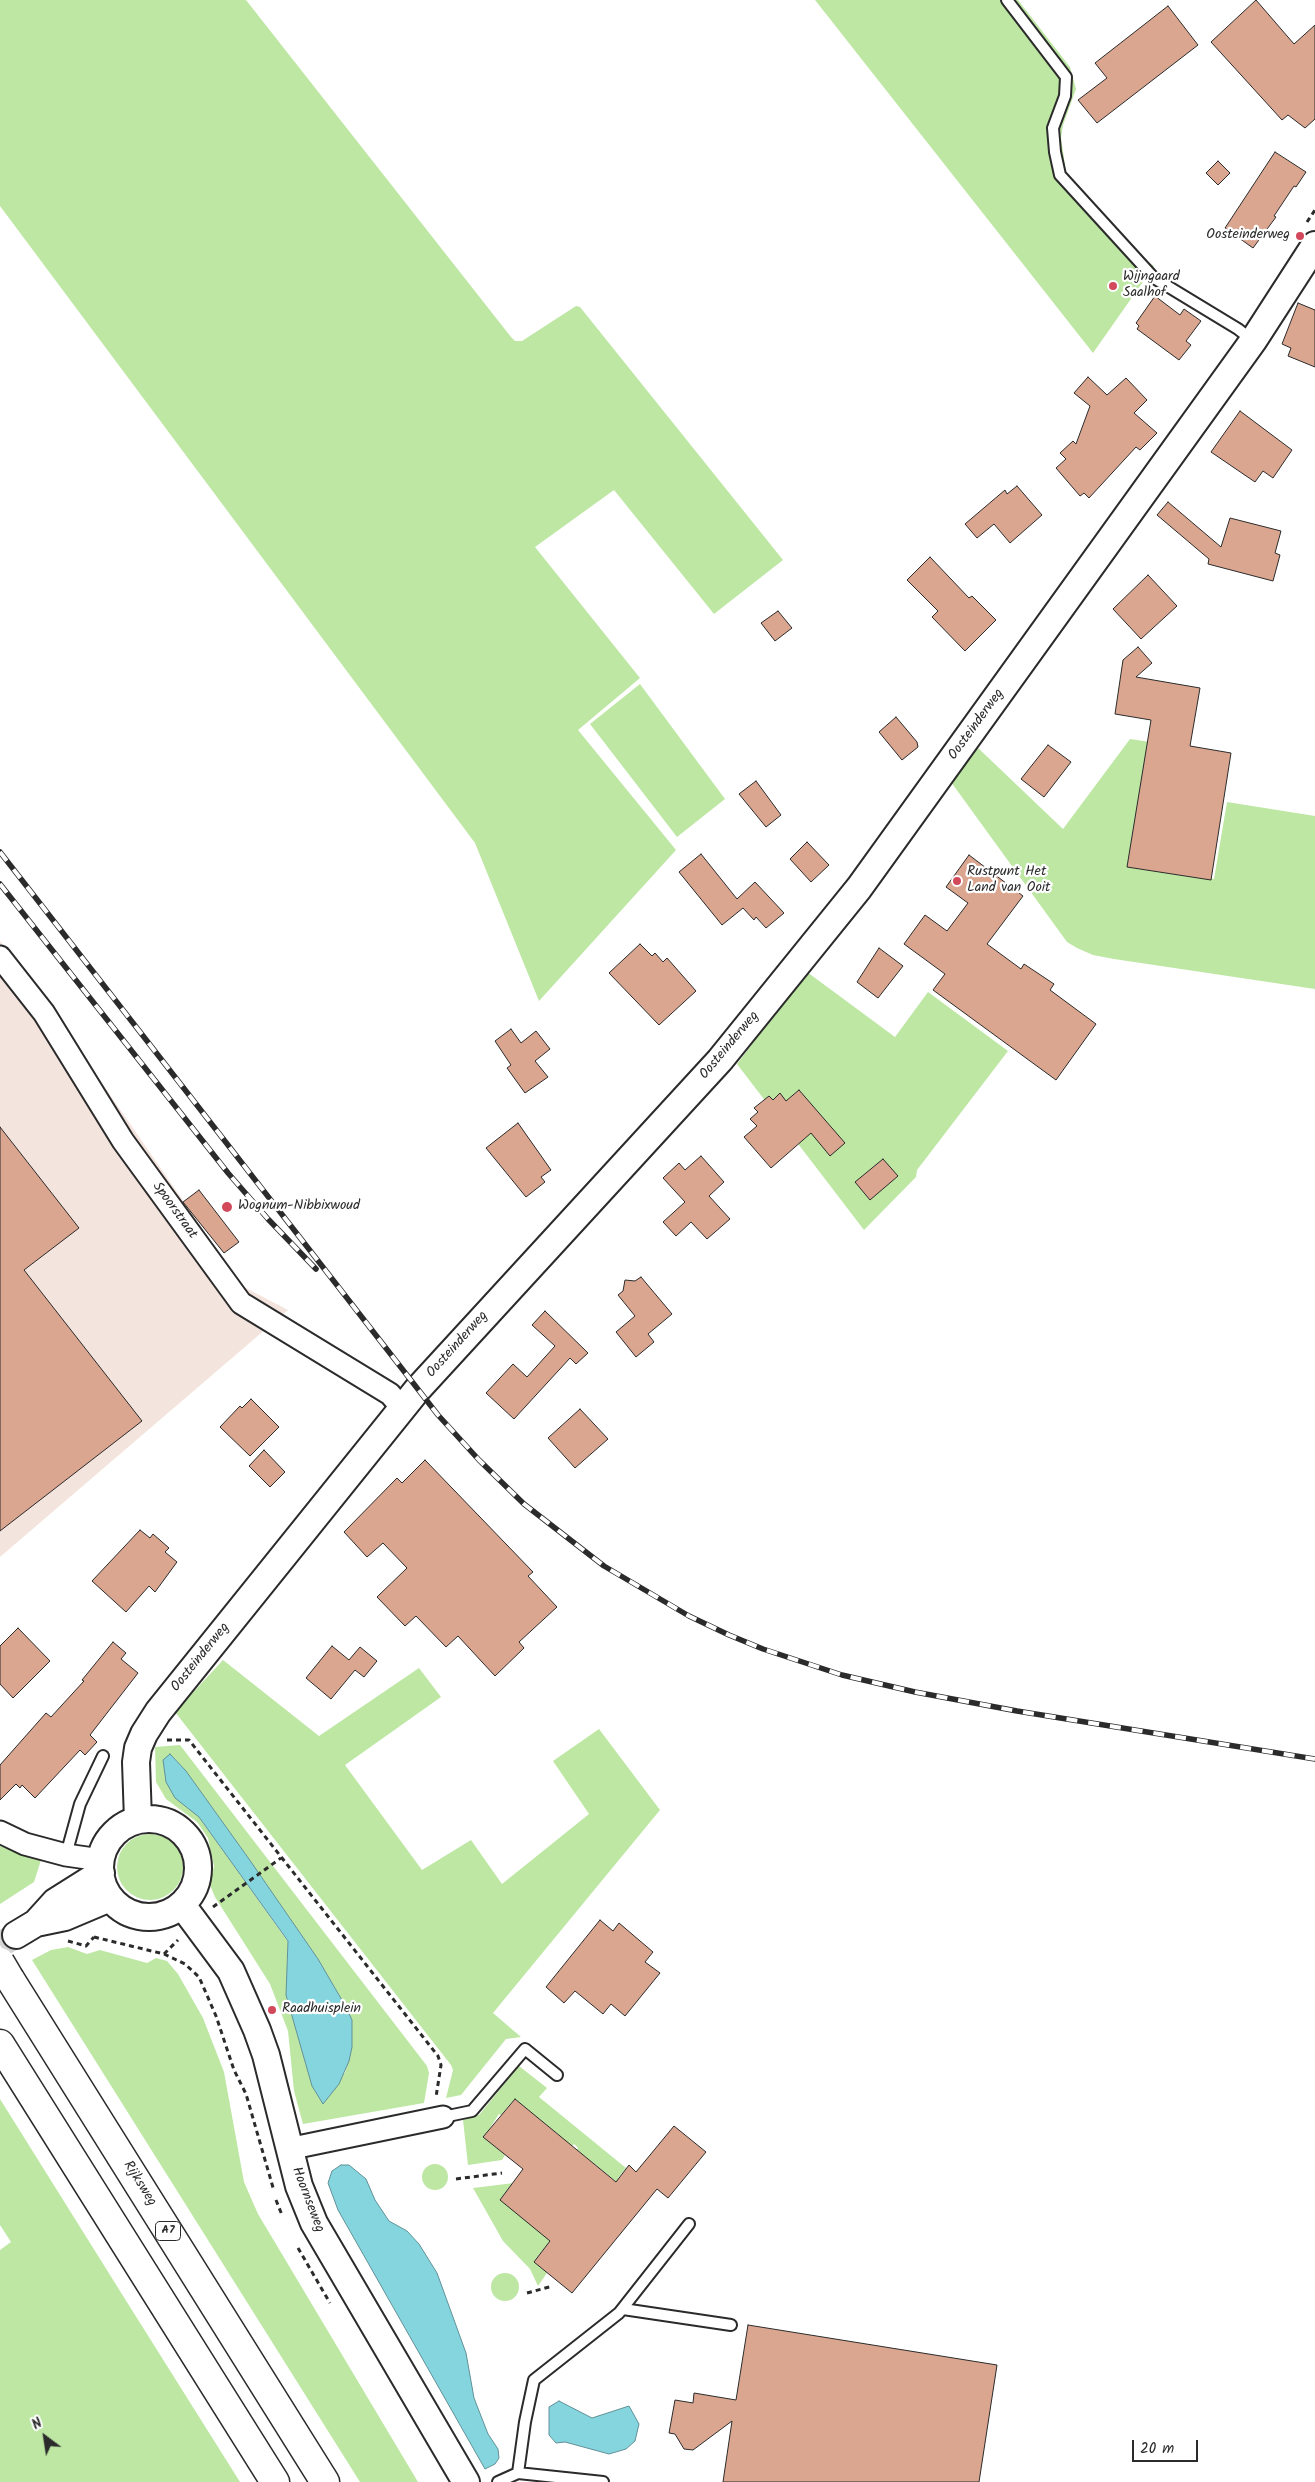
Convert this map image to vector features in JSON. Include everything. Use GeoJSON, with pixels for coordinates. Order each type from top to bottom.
{"type":"FeatureCollection","features":[{"type":"Feature","properties":{"kind":"highway","name":"Rijksweg"},"geometry":{"type":"LineString","coordinates":[[5,1971],[325,2482]]}},
{"type":"Feature","properties":{"kind":"highway"},"geometry":{"type":"LineString","coordinates":[[0,2044],[275,2482]]}},
{"type":"Feature","properties":{"kind":"street","name":"Oosteinderweg"},"geometry":{"type":"LineString","coordinates":[[138,1820],[136,1762],[144,1734],[158,1712],[402,1408],[460,1342],[720,1060],[859,888],[1253,341],[1310,235]]}},
{"type":"Feature","properties":{"kind":"street","name":"Spoorstraat"},"geometry":{"type":"LineString","coordinates":[[0,957],[44,1013],[122,1141],[240,1303],[390,1394],[402,1408]]}},
{"type":"Feature","properties":{"kind":"street"},"geometry":{"type":"LineString","coordinates":[[154,1818],[166,1821],[187,1834],[193,1846],[199,1869],[191,1893],[182,1905],[164,1915],[152,1916],[129,1911],[110,1898],[101,1866],[104,1849],[115,1833],[138,1820],[154,1818]]}},
{"type":"Feature","properties":{"kind":"street"},"geometry":{"type":"LineString","coordinates":[[0,1832],[25,1844],[101,1866]]}},
{"type":"Feature","properties":{"kind":"street"},"geometry":{"type":"LineString","coordinates":[[101,1866],[26,1929],[65,1917],[110,1898]]}},
{"type":"Feature","properties":{"kind":"street","name":"Hoornseweg"},"geometry":{"type":"LineString","coordinates":[[182,1905],[220,1955],[244,1998],[266,2055],[298,2186],[319,2234],[466,2482]]}},
{"type":"Feature","properties":{"kind":"street"},"geometry":{"type":"LineString","coordinates":[[288,2149],[444,2117]]}},
{"type":"Feature","properties":{"kind":"lane"},"geometry":{"type":"LineString","coordinates":[[1006,0],[1066,77],[1065,96],[1054,128],[1054,152],[1060,175],[1154,278],[1238,329],[1253,341]]}},
{"type":"Feature","properties":{"kind":"lane"},"geometry":{"type":"LineString","coordinates":[[66,1855],[80,1804],[103,1756]]}},
{"type":"Feature","properties":{"kind":"lane"},"geometry":{"type":"LineString","coordinates":[[444,2117],[472,2112],[525,2049],[557,2075]]}},
{"type":"Feature","properties":{"kind":"lane"},"geometry":{"type":"LineString","coordinates":[[518,2472],[525,2422],[534,2380],[623,2309],[689,2224]]}},
{"type":"Feature","properties":{"kind":"lane"},"geometry":{"type":"LineString","coordinates":[[623,2309],[731,2325]]}},
{"type":"Feature","properties":{"kind":"lane"},"geometry":{"type":"LineString","coordinates":[[498,2482],[518,2472],[603,2482]]}},
{"type":"Feature","properties":{"kind":"path"},"geometry":{"type":"LineString","coordinates":[[1310,235],[1315,210]]}},
{"type":"Feature","properties":{"kind":"path"},"geometry":{"type":"LineString","coordinates":[[144,1734],[158,1741],[189,1740],[438,2056],[441,2065],[434,2104],[444,2117]]}},
{"type":"Feature","properties":{"kind":"path"},"geometry":{"type":"LineString","coordinates":[[244,1885],[281,1858]]}},
{"type":"Feature","properties":{"kind":"path"},"geometry":{"type":"LineString","coordinates":[[65,1940],[86,1946],[94,1937]]}},
{"type":"Feature","properties":{"kind":"path"},"geometry":{"type":"LineString","coordinates":[[456,2179],[502,2173]]}},
{"type":"Feature","properties":{"kind":"path"},"geometry":{"type":"LineString","coordinates":[[527,2293],[553,2286]]}},
{"type":"Feature","properties":{"kind":"shaded area"},"geometry":{"type":"Polygon","coordinates":[[[0,941],[37,989],[242,1286],[288,1310],[0,1557],[0,941]]]}},
{"type":"Feature","properties":{"kind":"green space"},"geometry":{"type":"Polygon","coordinates":[[[0,0],[246,0],[511,337],[515,341],[522,341],[576,306],[580,307],[783,560],[714,614],[614,490],[535,547],[640,678],[578,730],[676,850],[539,1001],[475,843],[0,206],[0,0]]]}},
{"type":"Feature","properties":{"kind":"green space"},"geometry":{"type":"Polygon","coordinates":[[[815,0],[1018,0],[1070,67],[1076,89],[1063,125],[1061,138],[1066,172],[1144,259],[1154,266],[1093,353],[815,0]]]}},
{"type":"Feature","properties":{"kind":"green space"},"geometry":{"type":"Polygon","coordinates":[[[640,684],[725,799],[677,837],[590,724],[640,684]]]}},
{"type":"Feature","properties":{"kind":"green space"},"geometry":{"type":"Polygon","coordinates":[[[1130,739],[1150,742],[1129,865],[1214,879],[1227,802],[1315,816],[1315,989],[1114,959],[1093,955],[1077,948],[1067,942],[951,782],[977,747],[1063,829],[1130,739]]]}},
{"type":"Feature","properties":{"kind":"green space"},"geometry":{"type":"Polygon","coordinates":[[[807,972],[895,1037],[928,992],[1008,1051],[917,1170],[916,1177],[864,1230],[737,1064],[807,972]]]}},
{"type":"Feature","properties":{"kind":"green space"},"geometry":{"type":"Polygon","coordinates":[[[223,1660],[319,1736],[419,1668],[441,1697],[345,1765],[422,1870],[471,1840],[502,1884],[589,1814],[553,1761],[599,1729],[660,1810],[493,2013],[521,2037],[506,2039],[461,2095],[446,2098],[453,2070],[451,2065],[175,1712],[223,1660]]]}},
{"type":"Feature","properties":{"kind":"green space"},"geometry":{"type":"Polygon","coordinates":[[[180,1745],[427,2066],[429,2073],[424,2103],[303,2124],[294,2091],[288,2031],[270,1984],[215,1897],[210,1885],[214,1866],[208,1838],[197,1822],[166,1799],[156,1782],[155,1747],[180,1745]],[[170,1754],[199,1817],[288,1942],[286,1995],[312,2085],[345,2073],[352,2047],[352,2020],[346,2007],[318,1959],[186,1771],[170,1754]]]}},
{"type":"Feature","properties":{"kind":"green space"},"geometry":{"type":"Polygon","coordinates":[[[150,1834],[162,1837],[173,1844],[180,1855],[183,1867],[180,1879],[173,1890],[162,1897],[150,1900],[138,1897],[127,1890],[120,1879],[117,1867],[120,1855],[127,1844],[138,1837],[150,1834]]]}},
{"type":"Feature","properties":{"kind":"green space"},"geometry":{"type":"Polygon","coordinates":[[[0,1846],[41,1860],[34,1882],[0,1904],[0,1846]]]}},
{"type":"Feature","properties":{"kind":"green space"},"geometry":{"type":"Polygon","coordinates":[[[68,1947],[87,1954],[100,1950],[147,1963],[156,1958],[167,1961],[178,1974],[203,2018],[224,2072],[244,2182],[258,2214],[418,2482],[360,2482],[32,1960],[51,1950],[68,1947]]]}},
{"type":"Feature","properties":{"kind":"green space"},"geometry":{"type":"Polygon","coordinates":[[[519,2066],[547,2088],[539,2097],[626,2168],[618,2178],[622,2181],[619,2184],[577,2150],[578,2148],[574,2144],[572,2146],[517,2101],[512,2102],[501,2115],[499,2114],[486,2134],[486,2139],[505,2155],[502,2160],[468,2165],[463,2120],[479,2115],[519,2066]]]}},
{"type":"Feature","properties":{"kind":"green space"},"geometry":{"type":"Polygon","coordinates":[[[0,2099],[240,2482],[0,2482],[0,2250],[11,2242],[0,2225],[0,2099]]]}},
{"type":"Feature","properties":{"kind":"green space"},"geometry":{"type":"Polygon","coordinates":[[[435,2164],[444,2168],[448,2177],[444,2186],[435,2190],[426,2186],[422,2177],[426,2168],[435,2164]]]}},
{"type":"Feature","properties":{"kind":"green space"},"geometry":{"type":"Polygon","coordinates":[[[514,2183],[550,2241],[536,2259],[537,2264],[547,2273],[538,2286],[530,2269],[503,2241],[473,2188],[514,2183]]]}},
{"type":"Feature","properties":{"kind":"green space"},"geometry":{"type":"Polygon","coordinates":[[[505,2273],[515,2277],[519,2287],[515,2297],[505,2301],[495,2297],[491,2287],[495,2277],[505,2273]]]}},
{"type":"Feature","properties":{"kind":"water"},"geometry":{"type":"Polygon","coordinates":[[[170,1754],[186,1771],[318,1959],[352,2020],[352,2047],[349,2061],[339,2084],[323,2104],[312,2086],[286,1995],[288,1941],[199,1817],[175,1798],[166,1782],[163,1760],[170,1754]]]}},
{"type":"Feature","properties":{"kind":"water"},"geometry":{"type":"Polygon","coordinates":[[[341,2165],[349,2165],[366,2179],[375,2200],[389,2221],[407,2231],[419,2244],[437,2273],[466,2353],[474,2398],[488,2434],[498,2449],[499,2458],[495,2464],[485,2469],[338,2210],[328,2183],[332,2171],[341,2165]]]}},
{"type":"Feature","properties":{"kind":"water"},"geometry":{"type":"Polygon","coordinates":[[[559,2401],[592,2418],[629,2406],[639,2424],[635,2441],[626,2449],[609,2454],[565,2442],[556,2443],[549,2435],[549,2407],[559,2401]]]}},
{"type":"Feature","properties":{"kind":"building"},"geometry":{"type":"Polygon","coordinates":[[[1256,0],[1294,44],[1315,25],[1315,119],[1305,128],[1288,115],[1282,120],[1211,42],[1256,0]]]}},
{"type":"Feature","properties":{"kind":"building"},"geometry":{"type":"Polygon","coordinates":[[[1168,6],[1198,45],[1097,123],[1078,100],[1107,78],[1095,63],[1168,6]]]}},
{"type":"Feature","properties":{"kind":"building"},"geometry":{"type":"Polygon","coordinates":[[[1275,152],[1306,172],[1296,187],[1294,186],[1274,216],[1276,217],[1253,248],[1225,228],[1275,152]]]}},
{"type":"Feature","properties":{"kind":"building"},"geometry":{"type":"Polygon","coordinates":[[[1218,161],[1230,173],[1218,185],[1206,173],[1218,161]]]}},
{"type":"Feature","properties":{"kind":"building"},"geometry":{"type":"Polygon","coordinates":[[[1155,296],[1180,315],[1184,309],[1201,321],[1186,341],[1191,345],[1179,360],[1137,329],[1139,326],[1136,323],[1155,296]]]}},
{"type":"Feature","properties":{"kind":"building"},"geometry":{"type":"Polygon","coordinates":[[[1298,303],[1315,310],[1315,367],[1288,356],[1291,348],[1282,344],[1298,303]]]}},
{"type":"Feature","properties":{"kind":"building"},"geometry":{"type":"Polygon","coordinates":[[[1088,377],[1107,395],[1126,378],[1147,400],[1134,413],[1157,433],[1140,450],[1136,447],[1089,498],[1084,493],[1080,496],[1056,468],[1066,459],[1060,453],[1073,441],[1076,444],[1090,406],[1074,393],[1088,377]]]}},
{"type":"Feature","properties":{"kind":"building"},"geometry":{"type":"Polygon","coordinates":[[[1240,411],[1292,450],[1273,478],[1263,471],[1255,482],[1211,452],[1240,411]]]}},
{"type":"Feature","properties":{"kind":"building"},"geometry":{"type":"Polygon","coordinates":[[[1017,486],[1042,515],[1010,543],[994,524],[977,538],[965,524],[1005,490],[1007,494],[1017,486]]]}},
{"type":"Feature","properties":{"kind":"building"},"geometry":{"type":"Polygon","coordinates":[[[1168,502],[1221,547],[1230,518],[1281,531],[1275,553],[1280,555],[1273,581],[1208,564],[1209,559],[1157,515],[1168,502]]]}},
{"type":"Feature","properties":{"kind":"building"},"geometry":{"type":"Polygon","coordinates":[[[930,557],[969,598],[972,596],[996,620],[965,651],[932,617],[938,611],[907,580],[930,557]]]}},
{"type":"Feature","properties":{"kind":"building"},"geometry":{"type":"Polygon","coordinates":[[[1148,575],[1177,606],[1141,639],[1113,609],[1148,575]]]}},
{"type":"Feature","properties":{"kind":"building"},"geometry":{"type":"Polygon","coordinates":[[[778,611],[792,628],[775,641],[761,623],[778,611]]]}},
{"type":"Feature","properties":{"kind":"building"},"geometry":{"type":"Polygon","coordinates":[[[1138,647],[1152,663],[1136,677],[1200,688],[1190,746],[1231,753],[1211,880],[1127,867],[1151,720],[1115,714],[1123,660],[1138,647]]]}},
{"type":"Feature","properties":{"kind":"building"},"geometry":{"type":"Polygon","coordinates":[[[896,717],[917,742],[918,747],[902,760],[879,732],[896,717]]]}},
{"type":"Feature","properties":{"kind":"building"},"geometry":{"type":"Polygon","coordinates":[[[1048,745],[1071,762],[1044,797],[1021,779],[1048,745]]]}},
{"type":"Feature","properties":{"kind":"building"},"geometry":{"type":"Polygon","coordinates":[[[756,781],[781,815],[766,827],[739,794],[756,781]]]}},
{"type":"Feature","properties":{"kind":"building"},"geometry":{"type":"Polygon","coordinates":[[[807,842],[829,865],[811,882],[790,859],[807,842]]]}},
{"type":"Feature","properties":{"kind":"building"},"geometry":{"type":"Polygon","coordinates":[[[701,854],[737,899],[755,882],[784,913],[766,928],[756,917],[754,920],[743,908],[722,925],[679,872],[701,854]]]}},
{"type":"Feature","properties":{"kind":"building"},"geometry":{"type":"Polygon","coordinates":[[[969,855],[1023,896],[987,944],[1021,969],[1024,964],[1054,984],[1050,990],[1096,1024],[1056,1080],[933,990],[945,974],[904,944],[925,915],[947,931],[968,903],[946,887],[969,855]]]}},
{"type":"Feature","properties":{"kind":"building"},"geometry":{"type":"Polygon","coordinates":[[[640,944],[652,956],[655,953],[663,962],[667,958],[696,991],[659,1025],[609,973],[640,944]]]}},
{"type":"Feature","properties":{"kind":"building"},"geometry":{"type":"Polygon","coordinates":[[[879,948],[903,966],[878,998],[857,982],[879,948]]]}},
{"type":"Feature","properties":{"kind":"building"},"geometry":{"type":"Polygon","coordinates":[[[511,1029],[521,1043],[536,1031],[550,1049],[535,1061],[548,1077],[525,1093],[507,1068],[511,1065],[495,1041],[511,1029]]]}},
{"type":"Feature","properties":{"kind":"building"},"geometry":{"type":"Polygon","coordinates":[[[799,1090],[845,1143],[830,1156],[811,1133],[771,1168],[744,1137],[757,1126],[750,1119],[758,1112],[754,1108],[769,1096],[773,1100],[780,1093],[786,1101],[799,1090]]]}},
{"type":"Feature","properties":{"kind":"building"},"geometry":{"type":"Polygon","coordinates":[[[518,1123],[551,1170],[541,1177],[545,1182],[526,1197],[486,1148],[518,1123]]]}},
{"type":"Feature","properties":{"kind":"building"},"geometry":{"type":"Polygon","coordinates":[[[0,1127],[79,1228],[24,1270],[142,1421],[0,1531],[0,1127]]]}},
{"type":"Feature","properties":{"kind":"building"},"geometry":{"type":"Polygon","coordinates":[[[701,1156],[724,1182],[709,1196],[730,1219],[707,1239],[691,1222],[676,1236],[663,1222],[685,1202],[663,1178],[679,1163],[685,1170],[701,1156]]]}},
{"type":"Feature","properties":{"kind":"building"},"geometry":{"type":"Polygon","coordinates":[[[883,1159],[898,1176],[870,1200],[855,1182],[883,1159]]]}},
{"type":"Feature","properties":{"kind":"building"},"geometry":{"type":"Polygon","coordinates":[[[199,1190],[239,1242],[224,1253],[183,1202],[199,1190]]]}},
{"type":"Feature","properties":{"kind":"building"},"geometry":{"type":"Polygon","coordinates":[[[641,1277],[672,1314],[648,1334],[654,1342],[636,1357],[616,1332],[635,1316],[618,1295],[623,1291],[625,1280],[635,1281],[641,1277]]]}},
{"type":"Feature","properties":{"kind":"building"},"geometry":{"type":"Polygon","coordinates":[[[545,1311],[588,1353],[576,1364],[570,1358],[514,1419],[486,1393],[513,1364],[527,1377],[555,1346],[532,1325],[545,1311]]]}},
{"type":"Feature","properties":{"kind":"building"},"geometry":{"type":"Polygon","coordinates":[[[251,1399],[279,1427],[250,1456],[220,1427],[240,1406],[242,1408],[251,1399]]]}},
{"type":"Feature","properties":{"kind":"building"},"geometry":{"type":"Polygon","coordinates":[[[580,1409],[608,1439],[575,1468],[548,1438],[580,1409]]]}},
{"type":"Feature","properties":{"kind":"building"},"geometry":{"type":"Polygon","coordinates":[[[264,1450],[285,1472],[270,1487],[249,1466],[264,1450]]]}},
{"type":"Feature","properties":{"kind":"building"},"geometry":{"type":"Polygon","coordinates":[[[425,1460],[533,1572],[528,1576],[557,1607],[519,1642],[524,1648],[495,1676],[458,1636],[446,1647],[416,1616],[405,1626],[377,1597],[407,1568],[383,1543],[367,1557],[344,1532],[397,1478],[402,1483],[425,1460]]]}},
{"type":"Feature","properties":{"kind":"building"},"geometry":{"type":"Polygon","coordinates":[[[140,1530],[150,1538],[153,1534],[169,1548],[165,1552],[177,1562],[155,1592],[149,1586],[126,1612],[92,1581],[140,1530]]]}},
{"type":"Feature","properties":{"kind":"building"},"geometry":{"type":"Polygon","coordinates":[[[18,1628],[50,1661],[13,1698],[0,1684],[0,1646],[18,1628]]]}},
{"type":"Feature","properties":{"kind":"building"},"geometry":{"type":"Polygon","coordinates":[[[113,1642],[126,1653],[121,1659],[138,1673],[90,1735],[97,1742],[85,1755],[80,1750],[35,1798],[22,1785],[20,1788],[16,1784],[0,1800],[0,1765],[46,1713],[51,1717],[84,1681],[82,1680],[113,1642]]]}},
{"type":"Feature","properties":{"kind":"building"},"geometry":{"type":"Polygon","coordinates":[[[332,1646],[349,1660],[360,1647],[377,1661],[364,1677],[355,1670],[331,1699],[306,1678],[332,1646]]]}},
{"type":"Feature","properties":{"kind":"building"},"geometry":{"type":"Polygon","coordinates":[[[600,1920],[613,1931],[619,1923],[653,1952],[645,1962],[660,1973],[625,2016],[611,2004],[603,2014],[575,1991],[564,2003],[546,1987],[600,1920]]]}},
{"type":"Feature","properties":{"kind":"building"},"geometry":{"type":"Polygon","coordinates":[[[515,2099],[616,2182],[629,2165],[636,2172],[674,2126],[706,2152],[668,2198],[657,2189],[572,2293],[534,2262],[550,2241],[500,2200],[523,2169],[483,2137],[515,2099]]]}},
{"type":"Feature","properties":{"kind":"building"},"geometry":{"type":"Polygon","coordinates":[[[748,2325],[997,2365],[979,2482],[723,2482],[732,2421],[693,2450],[684,2449],[675,2434],[669,2433],[675,2400],[693,2403],[694,2393],[736,2400],[748,2325]]]}},
{"type":"Feature","properties":{"kind":"tunnel"},"geometry":{"type":"LineString","coordinates":[[0,1945],[16,1935]]}},
{"type":"Feature","properties":{"kind":"railway"},"geometry":{"type":"LineString","coordinates":[[0,852],[438,1415],[479,1460],[524,1504],[604,1566],[689,1616],[729,1635],[763,1649],[842,1675],[915,1692],[1017,1711],[1315,1759]]}},
{"type":"Feature","properties":{"kind":"railway"},"geometry":{"type":"LineString","coordinates":[[0,884],[228,1173],[268,1219],[316,1269]]}},
{"type":"Feature","properties":{"kind":"place","name":"Oosteinderweg"},"geometry":{"type":"Point","coordinates":[1300,236]}},
{"type":"Feature","properties":{"kind":"place","name":"Wijngaard Saalhof"},"geometry":{"type":"Point","coordinates":[1113,286]}},
{"type":"Feature","properties":{"kind":"place","name":"Rustpunt Het Land van Ooit"},"geometry":{"type":"Point","coordinates":[957,881]}},
{"type":"Feature","properties":{"kind":"place","name":"Wognum-Nibbixwoud"},"geometry":{"type":"Point","coordinates":[227,1207]}},
{"type":"Feature","properties":{"kind":"place","name":"Raadhuisplein"},"geometry":{"type":"Point","coordinates":[272,2010]}}]}
